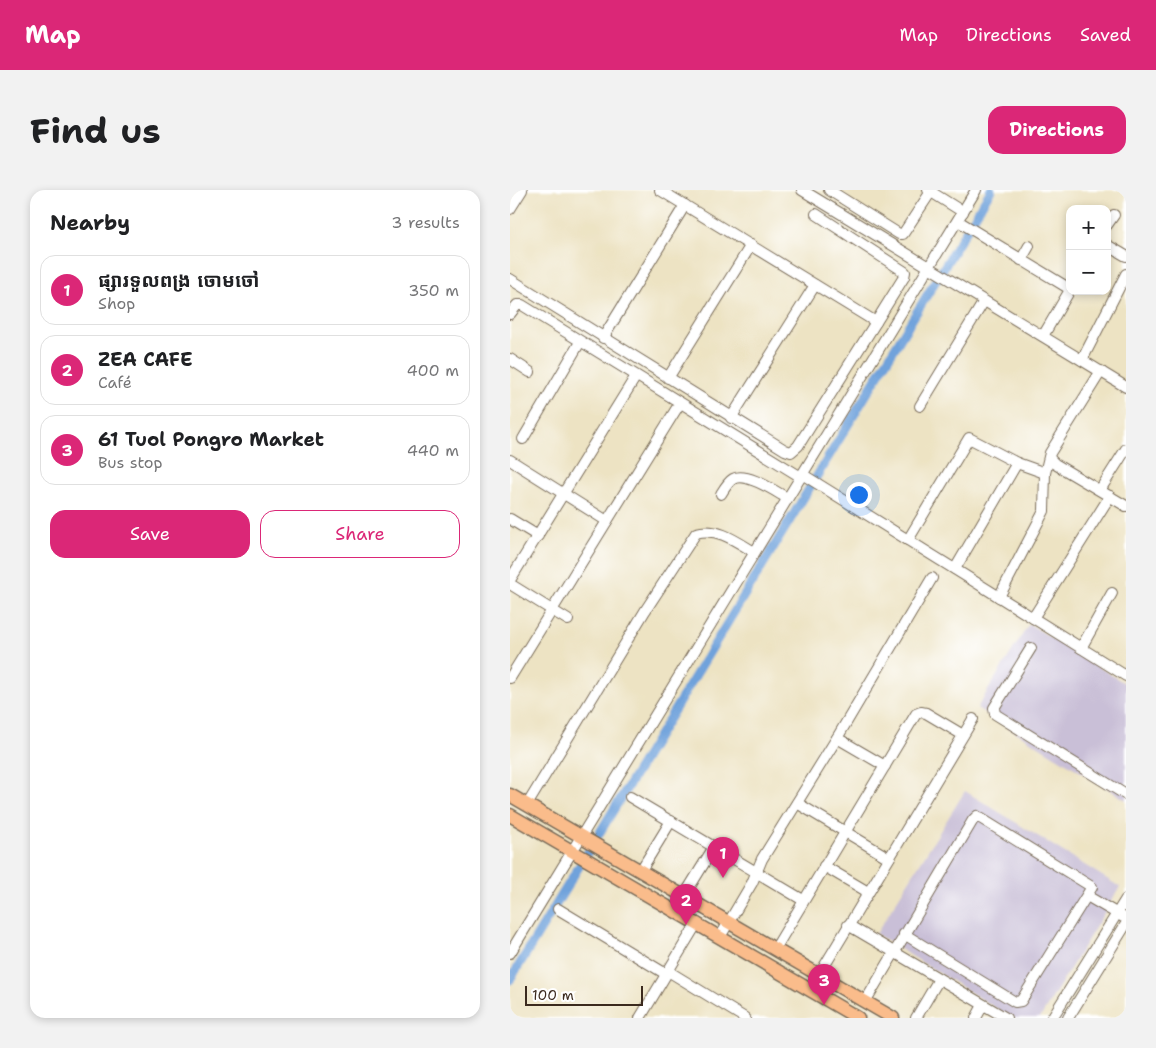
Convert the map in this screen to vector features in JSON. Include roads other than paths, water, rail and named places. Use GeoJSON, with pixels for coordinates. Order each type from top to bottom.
{"type":"FeatureCollection","features":[{"type":"Feature","properties":{"kind":"main road"},"geometry":{"type":"LineString","coordinates":[[510,794],[893,1018]]}},
{"type":"Feature","properties":{"kind":"main road"},"geometry":{"type":"LineString","coordinates":[[510,816],[858,1018]]}},
{"type":"Feature","properties":{"kind":"street"},"geometry":{"type":"LineString","coordinates":[[510,209],[522,190]]}},
{"type":"Feature","properties":{"kind":"street"},"geometry":{"type":"LineString","coordinates":[[660,190],[876,322]]}},
{"type":"Feature","properties":{"kind":"street"},"geometry":{"type":"LineString","coordinates":[[802,190],[1125,385]]}},
{"type":"Feature","properties":{"kind":"street"},"geometry":{"type":"LineString","coordinates":[[829,190],[899,234],[903,234],[930,191],[975,231],[1066,288]]}},
{"type":"Feature","properties":{"kind":"street"},"geometry":{"type":"LineString","coordinates":[[510,953],[581,857],[754,552],[787,498],[806,478],[935,271],[976,190]]}},
{"type":"Feature","properties":{"kind":"street"},"geometry":{"type":"LineString","coordinates":[[603,338],[685,205]]}},
{"type":"Feature","properties":{"kind":"street"},"geometry":{"type":"LineString","coordinates":[[510,279],[731,418],[791,452],[798,446],[904,277],[905,272],[816,214]]}},
{"type":"Feature","properties":{"kind":"street"},"geometry":{"type":"LineString","coordinates":[[1111,220],[1114,215]]}},
{"type":"Feature","properties":{"kind":"street"},"geometry":{"type":"LineString","coordinates":[[668,378],[750,245]]}},
{"type":"Feature","properties":{"kind":"street"},"geometry":{"type":"LineString","coordinates":[[1021,260],[1029,246]]}},
{"type":"Feature","properties":{"kind":"street"},"geometry":{"type":"LineString","coordinates":[[1111,247],[1126,256]]}},
{"type":"Feature","properties":{"kind":"street"},"geometry":{"type":"LineString","coordinates":[[1082,360],[1126,274]]}},
{"type":"Feature","properties":{"kind":"street"},"geometry":{"type":"LineString","coordinates":[[731,418],[815,285]]}},
{"type":"Feature","properties":{"kind":"street"},"geometry":{"type":"LineString","coordinates":[[1043,336],[1067,295]]}},
{"type":"Feature","properties":{"kind":"street"},"geometry":{"type":"LineString","coordinates":[[920,406],[984,301]]}},
{"type":"Feature","properties":{"kind":"street"},"geometry":{"type":"LineString","coordinates":[[510,314],[514,303],[522,305],[680,403],[908,540],[1126,676]]}},
{"type":"Feature","properties":{"kind":"street"},"geometry":{"type":"LineString","coordinates":[[523,439],[580,342]]}},
{"type":"Feature","properties":{"kind":"street"},"geometry":{"type":"LineString","coordinates":[[510,360],[530,372]]}},
{"type":"Feature","properties":{"kind":"street"},"geometry":{"type":"LineString","coordinates":[[999,597],[1044,511],[1045,473],[1050,453],[1101,371]]}},
{"type":"Feature","properties":{"kind":"street"},"geometry":{"type":"LineString","coordinates":[[510,580],[636,376]]}},
{"type":"Feature","properties":{"kind":"street"},"geometry":{"type":"LineString","coordinates":[[510,678],[680,403]]}},
{"type":"Feature","properties":{"kind":"street"},"geometry":{"type":"LineString","coordinates":[[908,540],[969,438],[1017,463],[1045,473]]}},
{"type":"Feature","properties":{"kind":"street"},"geometry":{"type":"LineString","coordinates":[[1100,490],[1126,450]]}},
{"type":"Feature","properties":{"kind":"street"},"geometry":{"type":"LineString","coordinates":[[1049,458],[1054,464],[1126,506]]}},
{"type":"Feature","properties":{"kind":"street"},"geometry":{"type":"LineString","coordinates":[[510,460],[607,521]]}},
{"type":"Feature","properties":{"kind":"street"},"geometry":{"type":"LineString","coordinates":[[955,570],[1017,463]]}},
{"type":"Feature","properties":{"kind":"street"},"geometry":{"type":"LineString","coordinates":[[720,494],[732,479],[737,477],[760,482],[787,498]]}},
{"type":"Feature","properties":{"kind":"street"},"geometry":{"type":"LineString","coordinates":[[1033,618],[1110,496]]}},
{"type":"Feature","properties":{"kind":"street"},"geometry":{"type":"LineString","coordinates":[[510,519],[538,536]]}},
{"type":"Feature","properties":{"kind":"street"},"geometry":{"type":"LineString","coordinates":[[527,804],[645,611],[696,533],[705,531],[717,532],[754,552]]}},
{"type":"Feature","properties":{"kind":"street"},"geometry":{"type":"LineString","coordinates":[[720,937],[757,872],[762,859],[837,738],[932,578]]}},
{"type":"Feature","properties":{"kind":"street"},"geometry":{"type":"LineString","coordinates":[[510,584],[568,620]]}},
{"type":"Feature","properties":{"kind":"street"},"geometry":{"type":"LineString","coordinates":[[1081,648],[1112,593]]}},
{"type":"Feature","properties":{"kind":"street"},"geometry":{"type":"LineString","coordinates":[[1031,648],[994,708],[994,714],[1126,794]]}},
{"type":"Feature","properties":{"kind":"street"},"geometry":{"type":"LineString","coordinates":[[775,949],[914,717],[921,712],[962,735]]}},
{"type":"Feature","properties":{"kind":"street"},"geometry":{"type":"LineString","coordinates":[[819,975],[973,719]]}},
{"type":"Feature","properties":{"kind":"street"},"geometry":{"type":"LineString","coordinates":[[837,738],[885,766]]}},
{"type":"Feature","properties":{"kind":"street"},"geometry":{"type":"LineString","coordinates":[[630,797],[803,900]]}},
{"type":"Feature","properties":{"kind":"street"},"geometry":{"type":"LineString","coordinates":[[797,803],[889,858]]}},
{"type":"Feature","properties":{"kind":"street"},"geometry":{"type":"LineString","coordinates":[[866,1002],[904,934],[977,816],[1092,887],[1021,1001],[1015,1002],[904,934]]}},
{"type":"Feature","properties":{"kind":"street"},"geometry":{"type":"LineString","coordinates":[[641,870],[671,821]]}},
{"type":"Feature","properties":{"kind":"street"},"geometry":{"type":"LineString","coordinates":[[684,896],[714,847]]}},
{"type":"Feature","properties":{"kind":"street"},"geometry":{"type":"LineString","coordinates":[[824,866],[868,892]]}},
{"type":"Feature","properties":{"kind":"street"},"geometry":{"type":"LineString","coordinates":[[1087,896],[1121,916]]}},
{"type":"Feature","properties":{"kind":"street"},"geometry":{"type":"LineString","coordinates":[[1052,1018],[1121,916],[1126,899]]}},
{"type":"Feature","properties":{"kind":"street"},"geometry":{"type":"LineString","coordinates":[[558,909],[745,1018]]}},
{"type":"Feature","properties":{"kind":"street"},"geometry":{"type":"LineString","coordinates":[[640,1018],[697,923]]}},
{"type":"Feature","properties":{"kind":"street"},"geometry":{"type":"LineString","coordinates":[[1068,1018],[1126,924]]}},
{"type":"Feature","properties":{"kind":"street"},"geometry":{"type":"LineString","coordinates":[[848,925],[1006,1018]]}},
{"type":"Feature","properties":{"kind":"street"},"geometry":{"type":"LineString","coordinates":[[916,1018],[939,979]]}},
{"type":"Feature","properties":{"kind":"street"},"geometry":{"type":"LineString","coordinates":[[976,1018],[983,1005]]}},
{"type":"Feature","properties":{"kind":"waterway"},"geometry":{"type":"LineString","coordinates":[[510,980],[991,190]]}},
{"type":"Feature","properties":{"kind":"place","name":"ផ្សារទួលពង្រ ចោមចៅ"},"geometry":{"type":"Point","coordinates":[723,878]}},
{"type":"Feature","properties":{"kind":"place","name":"ZEA CAFE"},"geometry":{"type":"Point","coordinates":[686,925]}},
{"type":"Feature","properties":{"kind":"place","name":"61 Tuol Pongro Market"},"geometry":{"type":"Point","coordinates":[824,1005]}}]}
